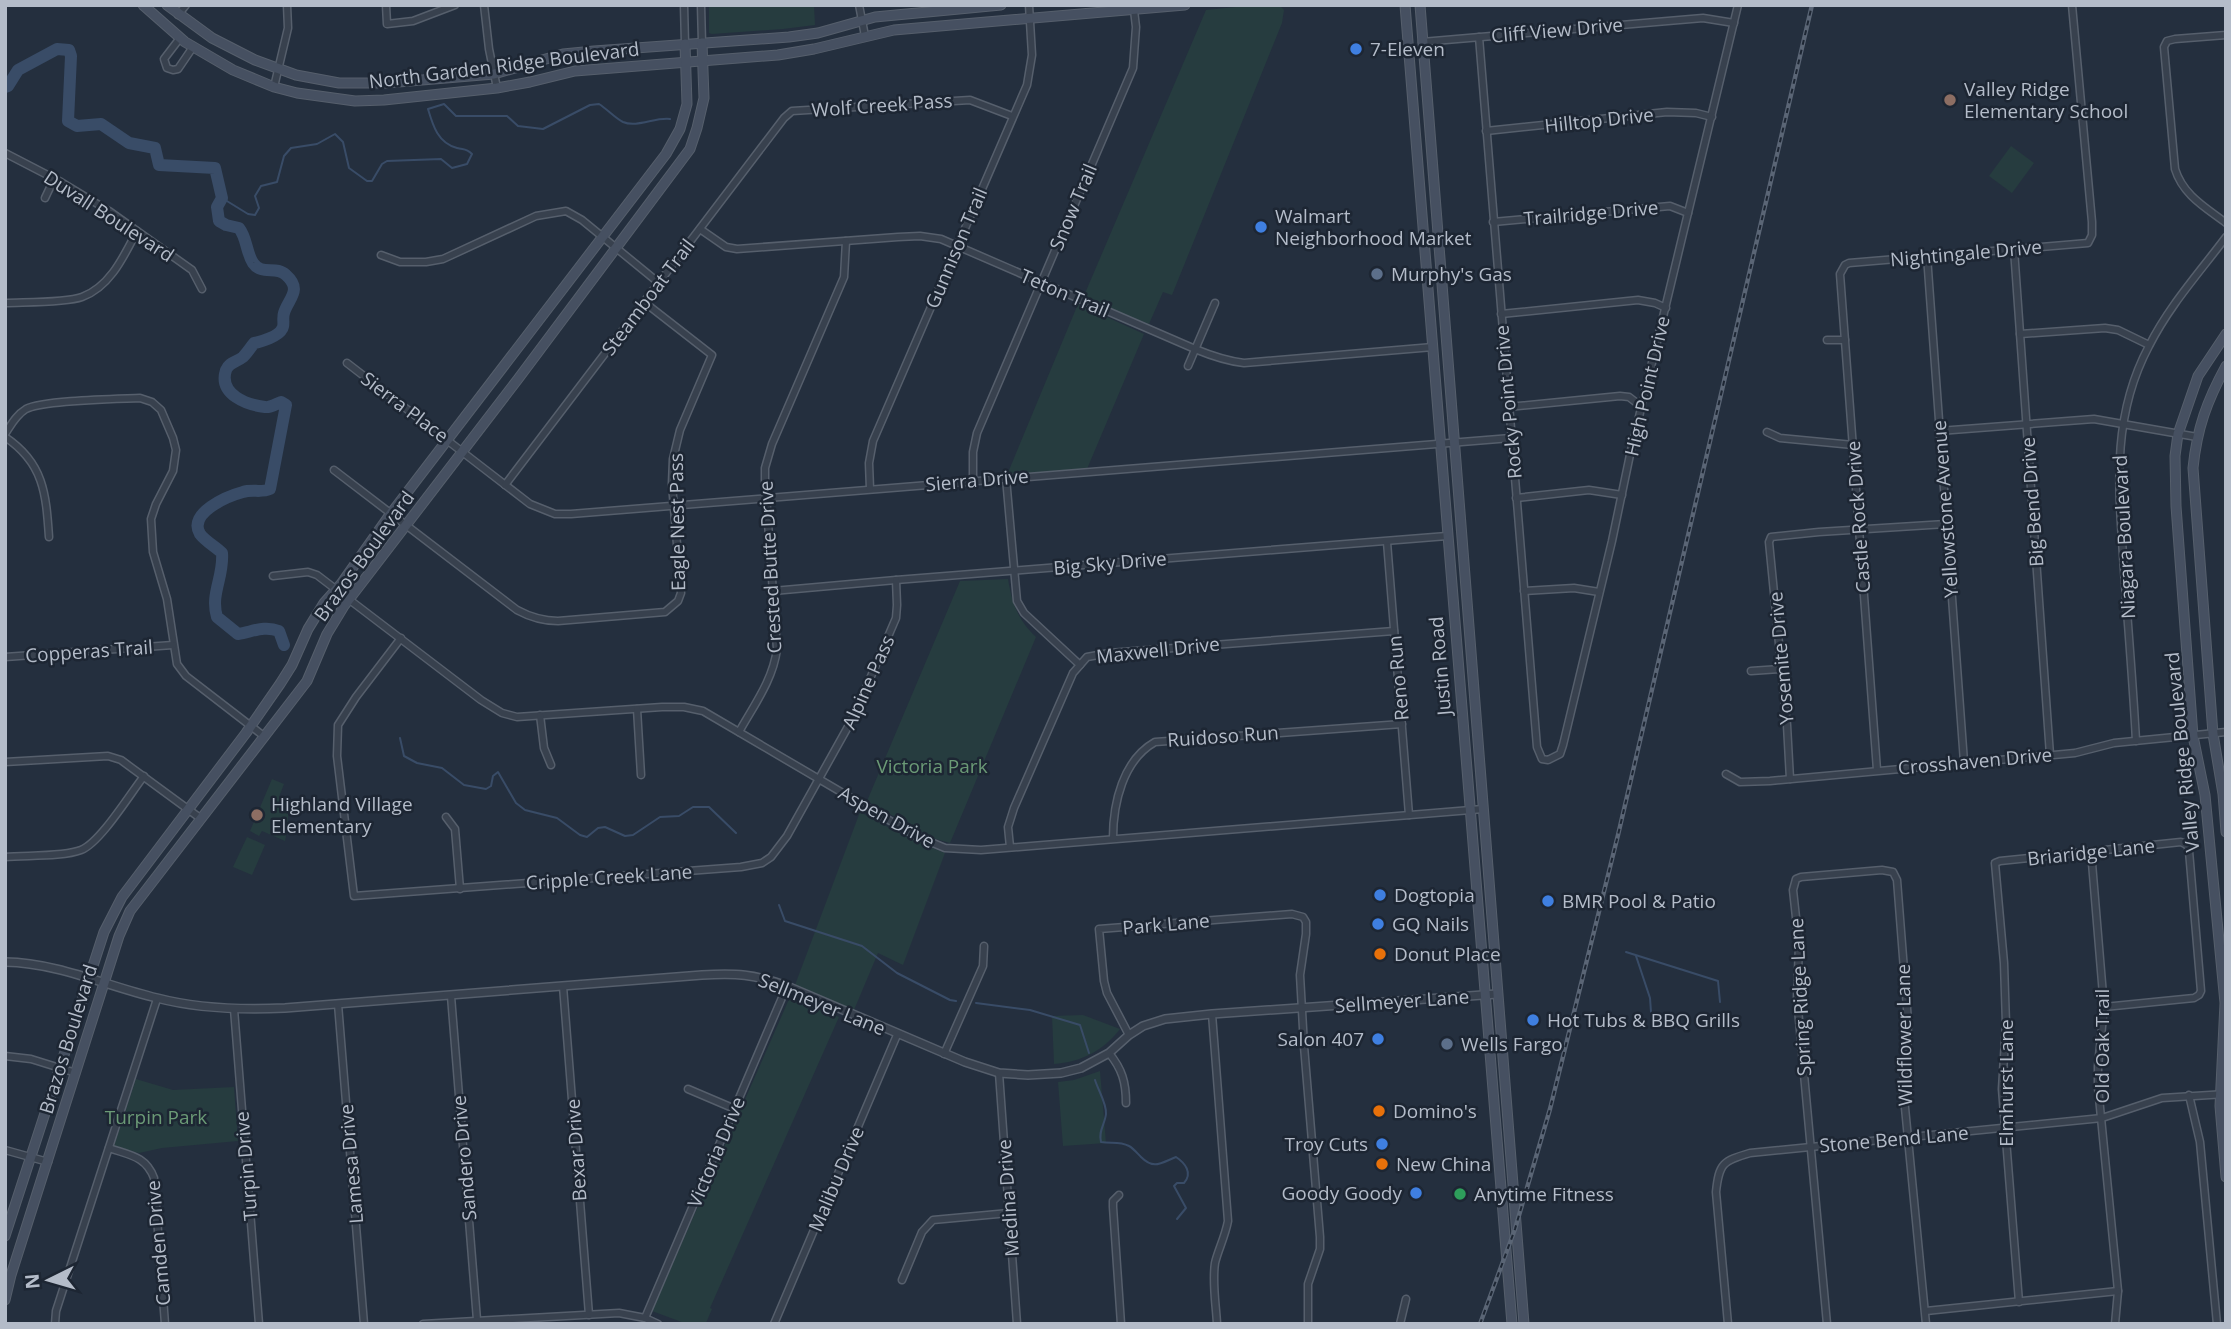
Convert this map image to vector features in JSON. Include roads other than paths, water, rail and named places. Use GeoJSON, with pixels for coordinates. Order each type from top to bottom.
{"type":"FeatureCollection","features":[{"type":"Feature","properties":{"kind":"main road","name":"North Garden Ridge Boulevard"},"geometry":{"type":"LineString","coordinates":[[143,5],[180,38],[233,70],[274,87],[355,101],[496,88],[575,71],[778,55],[894,30],[1183,5]]}},
{"type":"Feature","properties":{"kind":"main road","name":"North Garden Ridge Boulevard"},"geometry":{"type":"LineString","coordinates":[[167,5],[227,47],[278,69],[339,83],[366,84],[494,74],[563,54],[789,37],[818,33],[891,15],[1001,5]]}},
{"type":"Feature","properties":{"kind":"main road"},"geometry":{"type":"LineString","coordinates":[[1399,5],[1405,10]]}},
{"type":"Feature","properties":{"kind":"main road","name":"Justin Road"},"geometry":{"type":"LineString","coordinates":[[1420,5],[1524,1324]]}},
{"type":"Feature","properties":{"kind":"main road","name":"Justin Road"},"geometry":{"type":"LineString","coordinates":[[1405,10],[1512,1324]]}},
{"type":"Feature","properties":{"kind":"main road","name":"Brazos Boulevard"},"geometry":{"type":"LineString","coordinates":[[5,1300],[104,982],[130,911],[307,681],[327,634],[349,600],[690,149],[704,98],[702,43]]}},
{"type":"Feature","properties":{"kind":"main road","name":"Brazos Boulevard"},"geometry":{"type":"LineString","coordinates":[[5,1236],[104,932],[122,897],[251,727],[292,665],[315,615],[666,154],[680,129],[687,104],[685,44]]}},
{"type":"Feature","properties":{"kind":"main road"},"geometry":{"type":"LineString","coordinates":[[1423,238],[1437,236]]}},
{"type":"Feature","properties":{"kind":"main road","name":"Valley Ridge Boulevard"},"geometry":{"type":"LineString","coordinates":[[2226,334],[2198,376],[2178,434],[2175,456],[2176,506],[2193,736],[2205,795],[2225,1003],[2223,1094],[2226,1177]]}},
{"type":"Feature","properties":{"kind":"main road","name":"Valley Ridge Boulevard"},"geometry":{"type":"LineString","coordinates":[[2226,366],[2204,411],[2193,468],[2213,734],[2224,794],[2226,832]]}},
{"type":"Feature","properties":{"kind":"main road"},"geometry":{"type":"LineString","coordinates":[[503,367],[518,379]]}},
{"type":"Feature","properties":{"kind":"main road"},"geometry":{"type":"LineString","coordinates":[[219,770],[230,779]]}},
{"type":"Feature","properties":{"kind":"main road"},"geometry":{"type":"LineString","coordinates":[[1474,866],[1484,899],[1484,911],[1490,915]]}},
{"type":"Feature","properties":{"kind":"street"},"geometry":{"type":"LineString","coordinates":[[178,15],[186,5]]}},
{"type":"Feature","properties":{"kind":"street"},"geometry":{"type":"LineString","coordinates":[[274,87],[288,28],[286,5]]}},
{"type":"Feature","properties":{"kind":"street"},"geometry":{"type":"LineString","coordinates":[[386,5],[387,24],[413,21],[455,5]]}},
{"type":"Feature","properties":{"kind":"street"},"geometry":{"type":"LineString","coordinates":[[484,5],[496,88]]}},
{"type":"Feature","properties":{"kind":"street","name":"Brazos Boulevard"},"geometry":{"type":"LineString","coordinates":[[684,5],[685,44]]}},
{"type":"Feature","properties":{"kind":"street","name":"Brazos Boulevard"},"geometry":{"type":"LineString","coordinates":[[701,5],[702,43]]}},
{"type":"Feature","properties":{"kind":"street"},"geometry":{"type":"LineString","coordinates":[[859,5],[865,36]]}},
{"type":"Feature","properties":{"kind":"street","name":"Gunnison Trail"},"geometry":{"type":"LineString","coordinates":[[870,489],[869,463],[873,441],[1027,85],[1032,55],[1028,5]]}},
{"type":"Feature","properties":{"kind":"street","name":"High Point Drive"},"geometry":{"type":"LineString","coordinates":[[1548,760],[1560,754],[1563,745],[1738,5]]}},
{"type":"Feature","properties":{"kind":"street","name":"Nightingale Drive"},"geometry":{"type":"LineString","coordinates":[[1845,265],[2088,243],[2092,235],[2092,222],[2072,5]]}},
{"type":"Feature","properties":{"kind":"street","name":"Snow Trail"},"geometry":{"type":"LineString","coordinates":[[973,481],[973,453],[977,433],[1133,68],[1136,27],[1134,10]]}},
{"type":"Feature","properties":{"kind":"street","name":"Cliff View Drive"},"geometry":{"type":"LineString","coordinates":[[1422,42],[1703,18],[1734,23]]}},
{"type":"Feature","properties":{"kind":"street"},"geometry":{"type":"LineString","coordinates":[[2226,35],[2167,41],[2164,47],[2178,179],[2189,195],[2226,223]]}},
{"type":"Feature","properties":{"kind":"street","name":"Rocky Point Drive"},"geometry":{"type":"LineString","coordinates":[[1479,37],[1537,747],[1542,759],[1548,760]]}},
{"type":"Feature","properties":{"kind":"street"},"geometry":{"type":"LineString","coordinates":[[180,38],[164,59],[167,68],[178,69],[193,47]]}},
{"type":"Feature","properties":{"kind":"street","name":"Wolf Creek Pass"},"geometry":{"type":"LineString","coordinates":[[792,111],[970,100],[1012,116]]}},
{"type":"Feature","properties":{"kind":"street","name":"Steamboat Trail"},"geometry":{"type":"LineString","coordinates":[[505,485],[792,111]]}},
{"type":"Feature","properties":{"kind":"street","name":"Hilltop Drive"},"geometry":{"type":"LineString","coordinates":[[1486,131],[1667,112],[1696,113],[1712,117]]}},
{"type":"Feature","properties":{"kind":"street","name":"Duvall Boulevard"},"geometry":{"type":"LineString","coordinates":[[5,153],[101,206],[192,270],[202,289]]}},
{"type":"Feature","properties":{"kind":"street"},"geometry":{"type":"LineString","coordinates":[[45,198],[54,179]]}},
{"type":"Feature","properties":{"kind":"street","name":"Trailridge Drive"},"geometry":{"type":"LineString","coordinates":[[1493,222],[1659,206],[1671,206],[1688,213]]}},
{"type":"Feature","properties":{"kind":"street"},"geometry":{"type":"LineString","coordinates":[[381,255],[400,262],[443,259],[536,216],[559,211],[573,214],[659,283]]}},
{"type":"Feature","properties":{"kind":"street","name":"Teton Trail"},"geometry":{"type":"LineString","coordinates":[[700,229],[726,247],[737,249],[920,236],[942,239],[1218,359],[1244,363],[1433,347]]}},
{"type":"Feature","properties":{"kind":"street"},"geometry":{"type":"LineString","coordinates":[[5,303],[75,299],[92,292],[121,261],[137,231]]}},
{"type":"Feature","properties":{"kind":"street","name":"Niagara Boulevard"},"geometry":{"type":"LineString","coordinates":[[2136,741],[2118,476],[2123,423],[2133,384],[2149,345],[2182,293],[2226,237]]}},
{"type":"Feature","properties":{"kind":"street","name":"Crested Butte Drive"},"geometry":{"type":"LineString","coordinates":[[739,732],[767,683],[778,649],[765,498],[765,468],[844,277],[846,241]]}},
{"type":"Feature","properties":{"kind":"street","name":"Big Bend Drive"},"geometry":{"type":"LineString","coordinates":[[2014,249],[2050,755]]}},
{"type":"Feature","properties":{"kind":"street","name":"Yellowstone Avenue"},"geometry":{"type":"LineString","coordinates":[[1927,256],[1964,762]]}},
{"type":"Feature","properties":{"kind":"street","name":"Castle Rock Drive"},"geometry":{"type":"LineString","coordinates":[[1845,265],[1840,274],[1877,770]]}},
{"type":"Feature","properties":{"kind":"street"},"geometry":{"type":"LineString","coordinates":[[1501,314],[1638,300],[1665,308]]}},
{"type":"Feature","properties":{"kind":"street","name":"Eagle Nest Pass"},"geometry":{"type":"LineString","coordinates":[[407,526],[517,610],[546,621],[665,612],[678,601],[681,593],[673,459],[675,446],[712,355],[644,302]]}},
{"type":"Feature","properties":{"kind":"street"},"geometry":{"type":"LineString","coordinates":[[1188,366],[1215,303]]}},
{"type":"Feature","properties":{"kind":"street"},"geometry":{"type":"LineString","coordinates":[[2020,334],[2105,328],[2118,330],[2149,345]]}},
{"type":"Feature","properties":{"kind":"street"},"geometry":{"type":"LineString","coordinates":[[1827,340],[1845,340]]}},
{"type":"Feature","properties":{"kind":"street","name":"Sierra Place"},"geometry":{"type":"LineString","coordinates":[[347,363],[463,451]]}},
{"type":"Feature","properties":{"kind":"street"},"geometry":{"type":"LineString","coordinates":[[1508,407],[1620,396],[1629,397],[1642,407]]}},
{"type":"Feature","properties":{"kind":"street"},"geometry":{"type":"LineString","coordinates":[[49,537],[47,512],[36,468],[31,459],[5,435],[21,413],[30,407],[48,404],[140,398],[152,402],[161,410],[173,438],[176,455],[173,471],[153,509],[152,532],[156,564],[167,599],[177,664],[186,676],[265,737]]}},
{"type":"Feature","properties":{"kind":"street"},"geometry":{"type":"LineString","coordinates":[[1939,431],[2094,419],[2197,437]]}},
{"type":"Feature","properties":{"kind":"street"},"geometry":{"type":"LineString","coordinates":[[1767,432],[1780,438],[1853,445]]}},
{"type":"Feature","properties":{"kind":"street","name":"Sierra Drive"},"geometry":{"type":"LineString","coordinates":[[463,451],[530,504],[555,514],[1511,438]]}},
{"type":"Feature","properties":{"kind":"street"},"geometry":{"type":"LineString","coordinates":[[334,470],[407,526]]}},
{"type":"Feature","properties":{"kind":"street"},"geometry":{"type":"LineString","coordinates":[[1006,478],[1017,601],[1024,613],[1080,664]]}},
{"type":"Feature","properties":{"kind":"street"},"geometry":{"type":"LineString","coordinates":[[1516,498],[1589,490],[1622,495]]}},
{"type":"Feature","properties":{"kind":"street"},"geometry":{"type":"LineString","coordinates":[[1859,530],[1946,524]]}},
{"type":"Feature","properties":{"kind":"street","name":"Yosemite Drive"},"geometry":{"type":"LineString","coordinates":[[1790,779],[1769,542],[1771,537],[1859,530]]}},
{"type":"Feature","properties":{"kind":"street","name":"Big Sky Drive"},"geometry":{"type":"LineString","coordinates":[[774,591],[1447,536]]}},
{"type":"Feature","properties":{"kind":"street","name":"Reno Run"},"geometry":{"type":"LineString","coordinates":[[1387,542],[1409,815]]}},
{"type":"Feature","properties":{"kind":"street","name":"Aspen Drive"},"geometry":{"type":"LineString","coordinates":[[274,576],[308,572],[317,575],[481,700],[502,713],[517,717],[684,707],[703,711],[916,836],[945,848],[960,850],[1010,847],[1483,809]]}},
{"type":"Feature","properties":{"kind":"street","name":"Alpine Pass"},"geometry":{"type":"LineString","coordinates":[[820,780],[854,716],[887,642],[896,618],[896,580]]}},
{"type":"Feature","properties":{"kind":"street"},"geometry":{"type":"LineString","coordinates":[[1524,591],[1574,588],[1599,592]]}},
{"type":"Feature","properties":{"kind":"street","name":"Maxwell Drive"},"geometry":{"type":"LineString","coordinates":[[1010,847],[1009,827],[1014,808],[1073,673],[1087,657],[1394,631]]}},
{"type":"Feature","properties":{"kind":"street","name":"Cripple Creek Lane"},"geometry":{"type":"LineString","coordinates":[[401,638],[338,725],[337,756],[354,896],[762,863],[776,852],[820,780]]}},
{"type":"Feature","properties":{"kind":"street","name":"Copperas Trail"},"geometry":{"type":"LineString","coordinates":[[5,657],[173,645]]}},
{"type":"Feature","properties":{"kind":"street"},"geometry":{"type":"LineString","coordinates":[[1751,671],[1780,669]]}},
{"type":"Feature","properties":{"kind":"street"},"geometry":{"type":"LineString","coordinates":[[637,709],[641,775]]}},
{"type":"Feature","properties":{"kind":"street"},"geometry":{"type":"LineString","coordinates":[[540,715],[544,748],[551,765]]}},
{"type":"Feature","properties":{"kind":"street","name":"Ruidoso Run"},"geometry":{"type":"LineString","coordinates":[[1113,838],[1113,813],[1129,769],[1143,749],[1155,742],[1402,724]]}},
{"type":"Feature","properties":{"kind":"street","name":"Crosshaven Drive"},"geometry":{"type":"LineString","coordinates":[[1726,774],[1740,782],[1790,779],[2050,755],[2136,741],[2226,732]]}},
{"type":"Feature","properties":{"kind":"street"},"geometry":{"type":"LineString","coordinates":[[5,762],[108,755],[121,760],[201,818]]}},
{"type":"Feature","properties":{"kind":"street"},"geometry":{"type":"LineString","coordinates":[[5,857],[72,852],[86,847],[98,837],[144,776]]}},
{"type":"Feature","properties":{"kind":"street"},"geometry":{"type":"LineString","coordinates":[[2205,795],[2224,794]]}},
{"type":"Feature","properties":{"kind":"street"},"geometry":{"type":"LineString","coordinates":[[446,817],[455,829],[460,889]]}},
{"type":"Feature","properties":{"kind":"street","name":"Briaridge Lane"},"geometry":{"type":"LineString","coordinates":[[1995,863],[2181,842],[2187,845],[2201,991],[2199,995],[2193,998],[2104,1007]]}},
{"type":"Feature","properties":{"kind":"street","name":"Old Oak Trail"},"geometry":{"type":"LineString","coordinates":[[2091,851],[2104,1007],[2098,1087],[2118,1291],[2115,1324]]}},
{"type":"Feature","properties":{"kind":"street","name":"Elmhurst Lane"},"geometry":{"type":"LineString","coordinates":[[1995,863],[2006,1012],[2002,1089],[2019,1302]]}},
{"type":"Feature","properties":{"kind":"street","name":"Wildflower Lane"},"geometry":{"type":"LineString","coordinates":[[1796,879],[1882,870],[1893,872],[1898,880],[1908,1021],[1903,1087],[1926,1324]]}},
{"type":"Feature","properties":{"kind":"street","name":"Spring Ridge Lane"},"geometry":{"type":"LineString","coordinates":[[1796,879],[1793,890],[1799,945],[1797,998],[1827,1324]]}},
{"type":"Feature","properties":{"kind":"street","name":"Park Lane"},"geometry":{"type":"LineString","coordinates":[[1129,1035],[1105,986],[1099,929],[1292,914],[1303,917],[1306,934],[1300,975],[1303,1008]]}},
{"type":"Feature","properties":{"kind":"street"},"geometry":{"type":"LineString","coordinates":[[944,1054],[983,966],[984,946]]}},
{"type":"Feature","properties":{"kind":"street","name":"Sellmeyer Lane"},"geometry":{"type":"LineString","coordinates":[[5,962],[45,965],[157,999],[234,1009],[285,1008],[733,973],[761,977],[787,986],[944,1054],[999,1073],[1028,1075],[1061,1073],[1081,1068],[1109,1053],[1143,1026],[1157,1021],[1212,1014],[1497,994]]}},
{"type":"Feature","properties":{"kind":"street","name":"Bexar Drive"},"geometry":{"type":"LineString","coordinates":[[563,986],[589,1315]]}},
{"type":"Feature","properties":{"kind":"street","name":"Victoria Drive"},"geometry":{"type":"LineString","coordinates":[[645,1318],[787,986]]}},
{"type":"Feature","properties":{"kind":"street","name":"Sandero Drive"},"geometry":{"type":"LineString","coordinates":[[451,996],[477,1320]]}},
{"type":"Feature","properties":{"kind":"street"},"geometry":{"type":"LineString","coordinates":[[55,1324],[56,1311],[157,999]]}},
{"type":"Feature","properties":{"kind":"street","name":"Lamesa Drive"},"geometry":{"type":"LineString","coordinates":[[338,1004],[364,1324]]}},
{"type":"Feature","properties":{"kind":"street"},"geometry":{"type":"LineString","coordinates":[[1303,1008],[1320,1237],[1320,1249],[1308,1284],[1308,1324]]}},
{"type":"Feature","properties":{"kind":"street","name":"Turpin Drive"},"geometry":{"type":"LineString","coordinates":[[234,1009],[259,1324]]}},
{"type":"Feature","properties":{"kind":"street"},"geometry":{"type":"LineString","coordinates":[[1212,1014],[1228,1221],[1213,1275],[1217,1324]]}},
{"type":"Feature","properties":{"kind":"street","name":"Malibu Drive"},"geometry":{"type":"LineString","coordinates":[[774,1324],[897,1035]]}},
{"type":"Feature","properties":{"kind":"street"},"geometry":{"type":"LineString","coordinates":[[1109,1053],[1126,1082],[1126,1103]]}},
{"type":"Feature","properties":{"kind":"street"},"geometry":{"type":"LineString","coordinates":[[5,1056],[31,1059],[76,1073]]}},
{"type":"Feature","properties":{"kind":"street","name":"Medina Drive"},"geometry":{"type":"LineString","coordinates":[[999,1073],[1017,1324]]}},
{"type":"Feature","properties":{"kind":"street"},"geometry":{"type":"LineString","coordinates":[[688,1089],[734,1109]]}},
{"type":"Feature","properties":{"kind":"street","name":"Stone Bend Lane"},"geometry":{"type":"LineString","coordinates":[[1728,1324],[1716,1192],[1718,1173],[1721,1166],[1729,1160],[1750,1153],[2102,1118],[2152,1101],[2189,1095],[2223,1094]]}},
{"type":"Feature","properties":{"kind":"street"},"geometry":{"type":"LineString","coordinates":[[2189,1095],[2200,1142],[2217,1324]]}},
{"type":"Feature","properties":{"kind":"street","name":"Camden Drive"},"geometry":{"type":"LineString","coordinates":[[108,1148],[147,1164],[154,1178],[165,1324]]}},
{"type":"Feature","properties":{"kind":"street"},"geometry":{"type":"LineString","coordinates":[[5,1150],[48,1162]]}},
{"type":"Feature","properties":{"kind":"street"},"geometry":{"type":"LineString","coordinates":[[1119,1195],[1113,1201],[1113,1207],[1121,1324]]}},
{"type":"Feature","properties":{"kind":"street"},"geometry":{"type":"LineString","coordinates":[[902,1280],[922,1232],[933,1220],[1009,1213]]}},
{"type":"Feature","properties":{"kind":"street"},"geometry":{"type":"LineString","coordinates":[[1926,1311],[2118,1291]]}},
{"type":"Feature","properties":{"kind":"street"},"geometry":{"type":"LineString","coordinates":[[1400,1324],[1406,1299]]}},
{"type":"Feature","properties":{"kind":"street"},"geometry":{"type":"LineString","coordinates":[[423,1324],[619,1314],[645,1318],[658,1324]]}},
{"type":"Feature","properties":{"kind":"waterway"},"geometry":{"type":"LineString","coordinates":[[5,87],[18,70],[57,49],[69,50],[68,121],[77,126],[101,124],[129,143],[155,148],[159,165],[215,168],[222,198],[217,207],[219,221],[239,228],[257,267],[282,272],[291,280],[294,290],[284,313],[282,329],[274,336],[254,343],[243,357],[227,367],[225,379],[230,392],[243,401],[265,407],[281,402],[286,405],[270,489],[243,492],[228,497],[204,513],[198,526],[202,537],[222,553],[215,601],[217,617],[238,634],[263,629],[279,631],[284,645]]}},
{"type":"Feature","properties":{"kind":"waterway"},"geometry":{"type":"LineString","coordinates":[[222,198],[248,214],[255,215],[259,208],[255,196],[261,186],[277,182],[284,156],[291,148],[317,144],[335,134],[343,142],[349,168],[367,181],[372,181],[382,164],[387,161],[441,159],[452,168],[467,164],[472,154],[445,142],[432,122],[428,109],[444,104],[456,116],[507,116],[518,126],[543,129],[590,105],[599,104],[628,124],[670,119]]}},
{"type":"Feature","properties":{"kind":"waterway"},"geometry":{"type":"LineString","coordinates":[[400,738],[404,756],[417,763],[442,768],[464,785],[486,789],[491,786],[493,776],[498,772],[516,803],[525,810],[557,818],[587,837],[598,828],[605,827],[625,836],[633,835],[660,817],[679,816],[693,807],[709,807],[736,833]]}},
{"type":"Feature","properties":{"kind":"waterway"},"geometry":{"type":"LineString","coordinates":[[779,905],[785,921],[862,946],[897,973],[956,1001]]}},
{"type":"Feature","properties":{"kind":"waterway"},"geometry":{"type":"LineString","coordinates":[[1626,952],[1718,981],[1720,1002]]}},
{"type":"Feature","properties":{"kind":"waterway"},"geometry":{"type":"LineString","coordinates":[[1636,956],[1650,998],[1651,1012]]}},
{"type":"Feature","properties":{"kind":"waterway"},"geometry":{"type":"LineString","coordinates":[[976,1003],[1030,1010],[1080,1025],[1089,1053]]}},
{"type":"Feature","properties":{"kind":"waterway"},"geometry":{"type":"LineString","coordinates":[[1095,1080],[1106,1110],[1100,1134],[1101,1142],[1129,1146],[1150,1163],[1158,1164],[1176,1157],[1185,1165],[1187,1179],[1174,1186],[1186,1208],[1177,1219]]}},
{"type":"Feature","properties":{"kind":"railway"},"geometry":{"type":"LineString","coordinates":[[1480,1324],[1515,1229],[1550,1109],[1618,835],[1812,5]]}},
{"type":"Feature","properties":{"kind":"place","name":"7-Eleven"},"geometry":{"type":"Point","coordinates":[1356,49]}},
{"type":"Feature","properties":{"kind":"place","name":"Valley Ridge Elementary School"},"geometry":{"type":"Point","coordinates":[1950,100]}},
{"type":"Feature","properties":{"kind":"place","name":"Walmart Neighborhood Market"},"geometry":{"type":"Point","coordinates":[1261,227]}},
{"type":"Feature","properties":{"kind":"place","name":"Murphy's Gas"},"geometry":{"type":"Point","coordinates":[1377,274]}},
{"type":"Feature","properties":{"kind":"place","name":"Highland Village Elementary"},"geometry":{"type":"Point","coordinates":[257,815]}},
{"type":"Feature","properties":{"kind":"place","name":"Dogtopia"},"geometry":{"type":"Point","coordinates":[1380,895]}},
{"type":"Feature","properties":{"kind":"place","name":"BMR Pool & Patio"},"geometry":{"type":"Point","coordinates":[1548,901]}},
{"type":"Feature","properties":{"kind":"place","name":"GQ Nails"},"geometry":{"type":"Point","coordinates":[1378,924]}},
{"type":"Feature","properties":{"kind":"place","name":"Donut Place"},"geometry":{"type":"Point","coordinates":[1380,954]}},
{"type":"Feature","properties":{"kind":"place","name":"Hot Tubs & BBQ Grills"},"geometry":{"type":"Point","coordinates":[1533,1020]}},
{"type":"Feature","properties":{"kind":"place","name":"Salon 407"},"geometry":{"type":"Point","coordinates":[1378,1039]}},
{"type":"Feature","properties":{"kind":"place","name":"Wells Fargo"},"geometry":{"type":"Point","coordinates":[1447,1044]}},
{"type":"Feature","properties":{"kind":"place","name":"Domino's"},"geometry":{"type":"Point","coordinates":[1379,1111]}},
{"type":"Feature","properties":{"kind":"place","name":"Troy Cuts"},"geometry":{"type":"Point","coordinates":[1382,1144]}},
{"type":"Feature","properties":{"kind":"place","name":"New China"},"geometry":{"type":"Point","coordinates":[1382,1164]}},
{"type":"Feature","properties":{"kind":"place","name":"Goody Goody"},"geometry":{"type":"Point","coordinates":[1416,1193]}},
{"type":"Feature","properties":{"kind":"place","name":"Anytime Fitness"},"geometry":{"type":"Point","coordinates":[1460,1194]}},
{"type":"Feature","properties":{"kind":"park label","name":"Victoria Park"},"geometry":{"type":"Point","coordinates":[932,766]}},
{"type":"Feature","properties":{"kind":"park label","name":"Turpin Park"},"geometry":{"type":"Point","coordinates":[156,1117]}}]}
